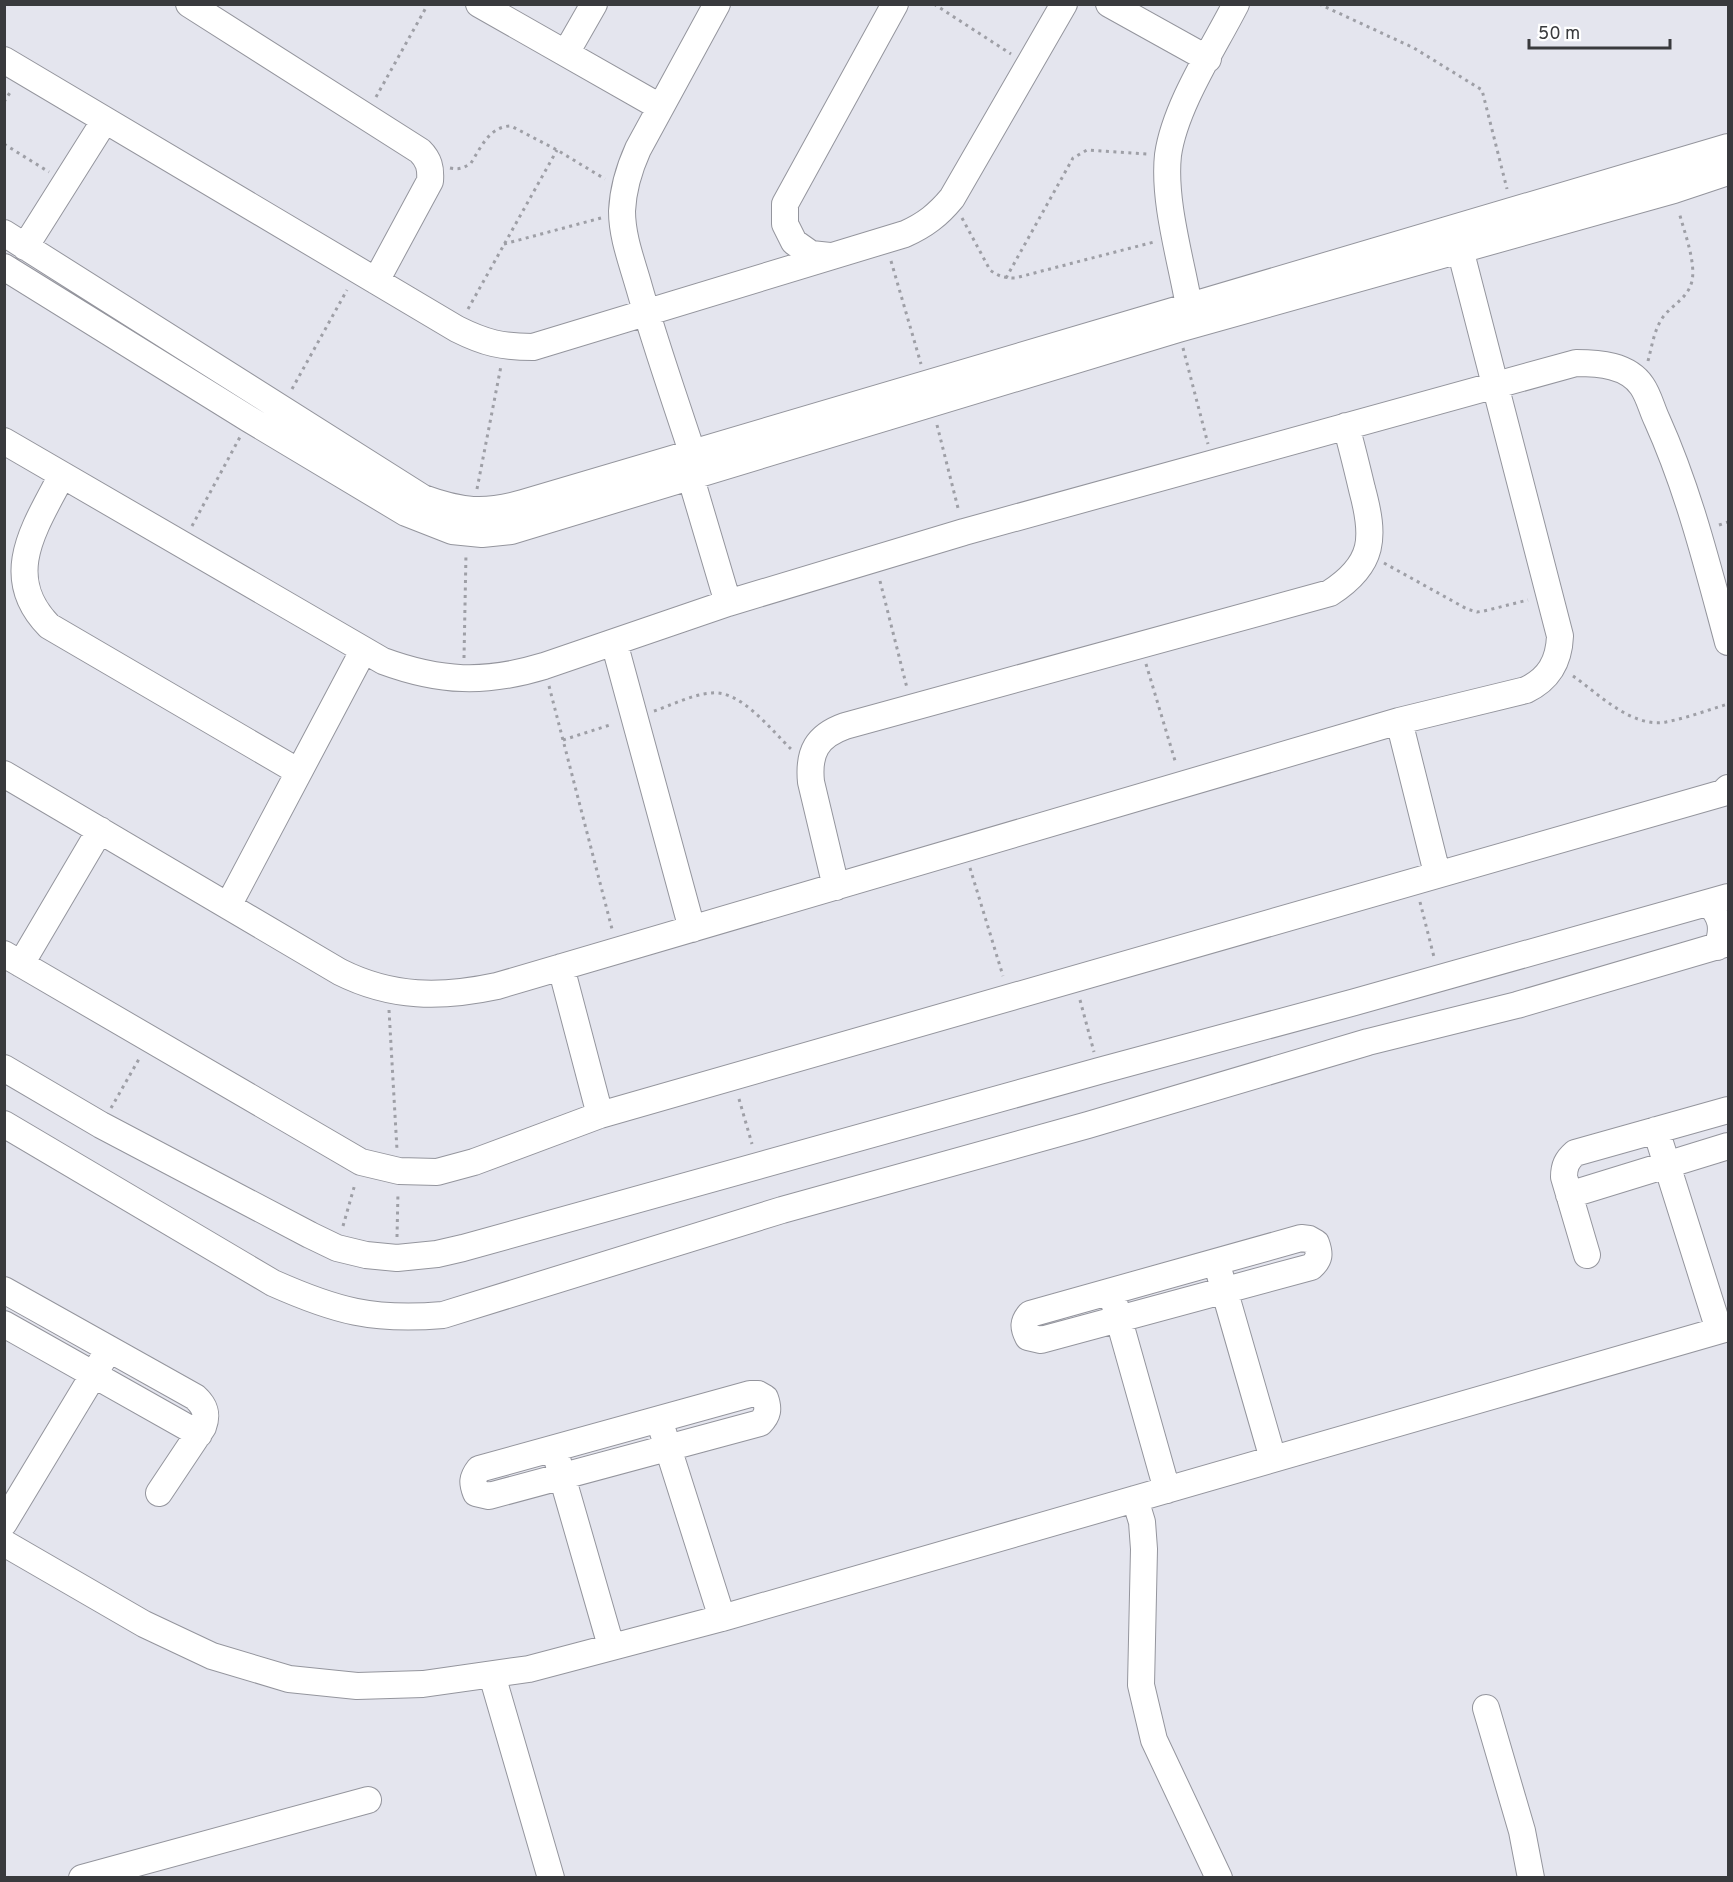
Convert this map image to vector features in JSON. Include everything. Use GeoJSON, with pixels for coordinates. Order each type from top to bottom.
{"type":"FeatureCollection","features":[{"type":"Feature","properties":{"kind":"street"},"geometry":{"type":"LineString","coordinates":[[189,4],[420,151],[430,165],[430,181],[427,189],[367,275]]}},
{"type":"Feature","properties":{"kind":"street"},"geometry":{"type":"LineString","coordinates":[[479,4],[660,107]]}},
{"type":"Feature","properties":{"kind":"street"},"geometry":{"type":"LineString","coordinates":[[566,53],[594,4]]}},
{"type":"Feature","properties":{"kind":"street"},"geometry":{"type":"LineString","coordinates":[[717,4],[638,149],[629,170],[623,202],[624,234],[691,464],[728,603]]}},
{"type":"Feature","properties":{"kind":"street"},"geometry":{"type":"LineString","coordinates":[[830,256],[811,254],[794,242],[785,224],[785,204],[895,4]]}},
{"type":"Feature","properties":{"kind":"street"},"geometry":{"type":"LineString","coordinates":[[4,60],[457,329],[480,341],[505,347],[533,347],[885,240],[923,225],[939,213],[952,198],[1064,4]]}},
{"type":"Feature","properties":{"kind":"street"},"geometry":{"type":"LineString","coordinates":[[1109,4],[1208,59]]}},
{"type":"Feature","properties":{"kind":"street"},"geometry":{"type":"LineString","coordinates":[[1190,306],[1167,189],[1168,155],[1176,122],[1236,4]]}},
{"type":"Feature","properties":{"kind":"street"},"geometry":{"type":"LineString","coordinates":[[105,120],[66,183],[15,240],[423,498],[447,507],[470,522]]}},
{"type":"Feature","properties":{"kind":"street"},"geometry":{"type":"LineString","coordinates":[[929,393],[1178,329],[1311,280],[1512,211],[1728,147]]}},
{"type":"Feature","properties":{"kind":"street"},"geometry":{"type":"LineString","coordinates":[[6,273],[406,513],[438,527],[470,522],[499,510],[691,464],[929,393],[1190,306],[1460,249],[1674,190],[1728,172]]}},
{"type":"Feature","properties":{"kind":"street"},"geometry":{"type":"LineString","coordinates":[[4,774],[340,972],[362,983],[388,990],[443,995],[497,986],[561,968],[1399,721],[1526,690],[1538,684],[1548,675],[1559,650],[1560,636],[1460,249]]}},
{"type":"Feature","properties":{"kind":"street"},"geometry":{"type":"LineString","coordinates":[[4,441],[363,651],[408,670],[436,677],[463,680],[500,677],[544,666],[728,603],[964,532],[1213,462],[1576,363],[1600,363],[1623,370],[1642,386],[1681,480],[1728,642]]}},
{"type":"Feature","properties":{"kind":"street"},"geometry":{"type":"LineString","coordinates":[[836,887],[809,767],[820,740],[831,730],[1330,593],[1358,570],[1366,553],[1370,536],[1370,519],[1347,426]]}},
{"type":"Feature","properties":{"kind":"street"},"geometry":{"type":"LineString","coordinates":[[62,475],[26,545],[20,562],[20,581],[26,598],[36,614],[49,626],[299,772]]}},
{"type":"Feature","properties":{"kind":"street"},"geometry":{"type":"LineString","coordinates":[[614,642],[692,929]]}},
{"type":"Feature","properties":{"kind":"street"},"geometry":{"type":"LineString","coordinates":[[228,906],[363,651]]}},
{"type":"Feature","properties":{"kind":"street"},"geometry":{"type":"LineString","coordinates":[[1399,721],[1426,877]]}},
{"type":"Feature","properties":{"kind":"street"},"geometry":{"type":"LineString","coordinates":[[100,830],[13,959],[362,1162],[399,1171],[437,1172],[474,1162],[600,1115],[1723,793],[1728,788]]}},
{"type":"Feature","properties":{"kind":"street"},"geometry":{"type":"LineString","coordinates":[[4,1068],[101,1125],[337,1248],[366,1255],[397,1258],[437,1254],[498,1239],[1718,900]]}},
{"type":"Feature","properties":{"kind":"street"},"geometry":{"type":"LineString","coordinates":[[4,1124],[273,1283],[300,1295],[342,1310],[376,1316],[408,1318],[443,1315],[793,1207],[1088,1125],[1368,1042],[1517,1005],[1723,945],[1722,928],[1715,909],[1718,900]]}},
{"type":"Feature","properties":{"kind":"street"},"geometry":{"type":"LineString","coordinates":[[561,968],[600,1115]]}},
{"type":"Feature","properties":{"kind":"street"},"geometry":{"type":"LineString","coordinates":[[1587,1255],[1564,1170],[1566,1163],[1575,1153],[1728,1110]]}},
{"type":"Feature","properties":{"kind":"street"},"geometry":{"type":"LineString","coordinates":[[4,1543],[178,1642],[212,1656],[289,1679],[368,1686],[423,1684],[529,1669],[722,1618],[1724,1329],[1656,1130]]}},
{"type":"Feature","properties":{"kind":"street"},"geometry":{"type":"LineString","coordinates":[[1569,1195],[1728,1146]]}},
{"type":"Feature","properties":{"kind":"street"},"geometry":{"type":"LineString","coordinates":[[1301,1238],[1316,1243],[1319,1252],[1318,1261],[1311,1267],[1041,1340],[1028,1337],[1024,1329],[1025,1320],[1030,1314],[1216,1262],[1301,1238]]}},
{"type":"Feature","properties":{"kind":"street"},"geometry":{"type":"LineString","coordinates":[[1216,1262],[1273,1459]]}},
{"type":"Feature","properties":{"kind":"street"},"geometry":{"type":"LineString","coordinates":[[1111,1291],[1167,1490]]}},
{"type":"Feature","properties":{"kind":"street"},"geometry":{"type":"LineString","coordinates":[[7,1298],[110,1348],[195,1397],[202,1404],[206,1419],[199,1434],[159,1493]]}},
{"type":"Feature","properties":{"kind":"street"},"geometry":{"type":"LineString","coordinates":[[4,1323],[199,1434]]}},
{"type":"Feature","properties":{"kind":"street"},"geometry":{"type":"LineString","coordinates":[[4,1523],[110,1348]]}},
{"type":"Feature","properties":{"kind":"street"},"geometry":{"type":"LineString","coordinates":[[750,1394],[758,1394],[765,1398],[768,1407],[767,1416],[760,1423],[668,1449],[489,1496],[477,1493],[473,1485],[474,1476],[479,1469],[659,1419],[750,1394]]}},
{"type":"Feature","properties":{"kind":"street"},"geometry":{"type":"LineString","coordinates":[[659,1419],[722,1618]]}},
{"type":"Feature","properties":{"kind":"street"},"geometry":{"type":"LineString","coordinates":[[554,1449],[611,1646]]}},
{"type":"Feature","properties":{"kind":"street"},"geometry":{"type":"LineString","coordinates":[[1136,1499],[1142,1522],[1144,1549],[1141,1685],[1147,1718],[1154,1740],[1219,1878]]}},
{"type":"Feature","properties":{"kind":"street"},"geometry":{"type":"LineString","coordinates":[[492,1674],[551,1878]]}},
{"type":"Feature","properties":{"kind":"street"},"geometry":{"type":"LineString","coordinates":[[1486,1708],[1522,1831],[1532,1878]]}},
{"type":"Feature","properties":{"kind":"street"},"geometry":{"type":"LineString","coordinates":[[82,1878],[368,1800]]}},
{"type":"Feature","properties":{"kind":"path"},"geometry":{"type":"LineString","coordinates":[[364,116],[428,4]]}},
{"type":"Feature","properties":{"kind":"path"},"geometry":{"type":"LineString","coordinates":[[934,4],[1028,65]]}},
{"type":"Feature","properties":{"kind":"path"},"geometry":{"type":"LineString","coordinates":[[1319,4],[1414,48],[1482,90],[1512,211]]}},
{"type":"Feature","properties":{"kind":"path"},"geometry":{"type":"LineString","coordinates":[[430,165],[455,169],[466,167],[491,133],[504,126],[518,128],[557,150],[623,202]]}},
{"type":"Feature","properties":{"kind":"path"},"geometry":{"type":"LineString","coordinates":[[4,144],[66,183]]}},
{"type":"Feature","properties":{"kind":"path"},"geometry":{"type":"LineString","coordinates":[[457,329],[557,150]]}},
{"type":"Feature","properties":{"kind":"path"},"geometry":{"type":"LineString","coordinates":[[1006,278],[1073,158],[1079,153],[1087,150],[1168,155]]}},
{"type":"Feature","properties":{"kind":"path"},"geometry":{"type":"LineString","coordinates":[[1642,386],[1654,332],[1664,317],[1687,294],[1692,280],[1693,266],[1674,190]]}},
{"type":"Feature","properties":{"kind":"path"},"geometry":{"type":"LineString","coordinates":[[952,198],[990,270],[997,276],[1006,278],[1015,278],[1176,236]]}},
{"type":"Feature","properties":{"kind":"path"},"geometry":{"type":"LineString","coordinates":[[504,244],[623,202]]}},
{"type":"Feature","properties":{"kind":"path"},"geometry":{"type":"LineString","coordinates":[[885,240],[929,393],[964,532]]}},
{"type":"Feature","properties":{"kind":"path"},"geometry":{"type":"LineString","coordinates":[[281,409],[367,275]]}},
{"type":"Feature","properties":{"kind":"path"},"geometry":{"type":"LineString","coordinates":[[1178,329],[1213,462]]}},
{"type":"Feature","properties":{"kind":"path"},"geometry":{"type":"LineString","coordinates":[[463,680],[470,522],[505,347]]}},
{"type":"Feature","properties":{"kind":"path"},"geometry":{"type":"LineString","coordinates":[[182,545],[249,420]]}},
{"type":"Feature","properties":{"kind":"path"},"geometry":{"type":"LineString","coordinates":[[1366,553],[1467,609],[1477,612],[1550,594]]}},
{"type":"Feature","properties":{"kind":"path"},"geometry":{"type":"LineString","coordinates":[[874,559],[912,707]]}},
{"type":"Feature","properties":{"kind":"path"},"geometry":{"type":"LineString","coordinates":[[1141,645],[1182,785]]}},
{"type":"Feature","properties":{"kind":"path"},"geometry":{"type":"LineString","coordinates":[[1555,663],[1637,719],[1665,722],[1728,704]]}},
{"type":"Feature","properties":{"kind":"path"},"geometry":{"type":"LineString","coordinates":[[544,666],[618,951]]}},
{"type":"Feature","properties":{"kind":"path"},"geometry":{"type":"LineString","coordinates":[[563,740],[711,693],[724,693],[735,697],[745,705],[809,767]]}},
{"type":"Feature","properties":{"kind":"path"},"geometry":{"type":"LineString","coordinates":[[965,849],[1010,997]]}},
{"type":"Feature","properties":{"kind":"path"},"geometry":{"type":"LineString","coordinates":[[1426,877],[1440,978]]}},
{"type":"Feature","properties":{"kind":"path"},"geometry":{"type":"LineString","coordinates":[[1074,978],[1100,1071]]}},
{"type":"Feature","properties":{"kind":"path"},"geometry":{"type":"LineString","coordinates":[[388,990],[399,1171],[397,1258]]}},
{"type":"Feature","properties":{"kind":"path"},"geometry":{"type":"LineString","coordinates":[[101,1125],[150,1039]]}},
{"type":"Feature","properties":{"kind":"path"},"geometry":{"type":"LineString","coordinates":[[733,1077],[758,1165]]}},
{"type":"Feature","properties":{"kind":"path"},"geometry":{"type":"LineString","coordinates":[[337,1248],[362,1162]]}}]}
